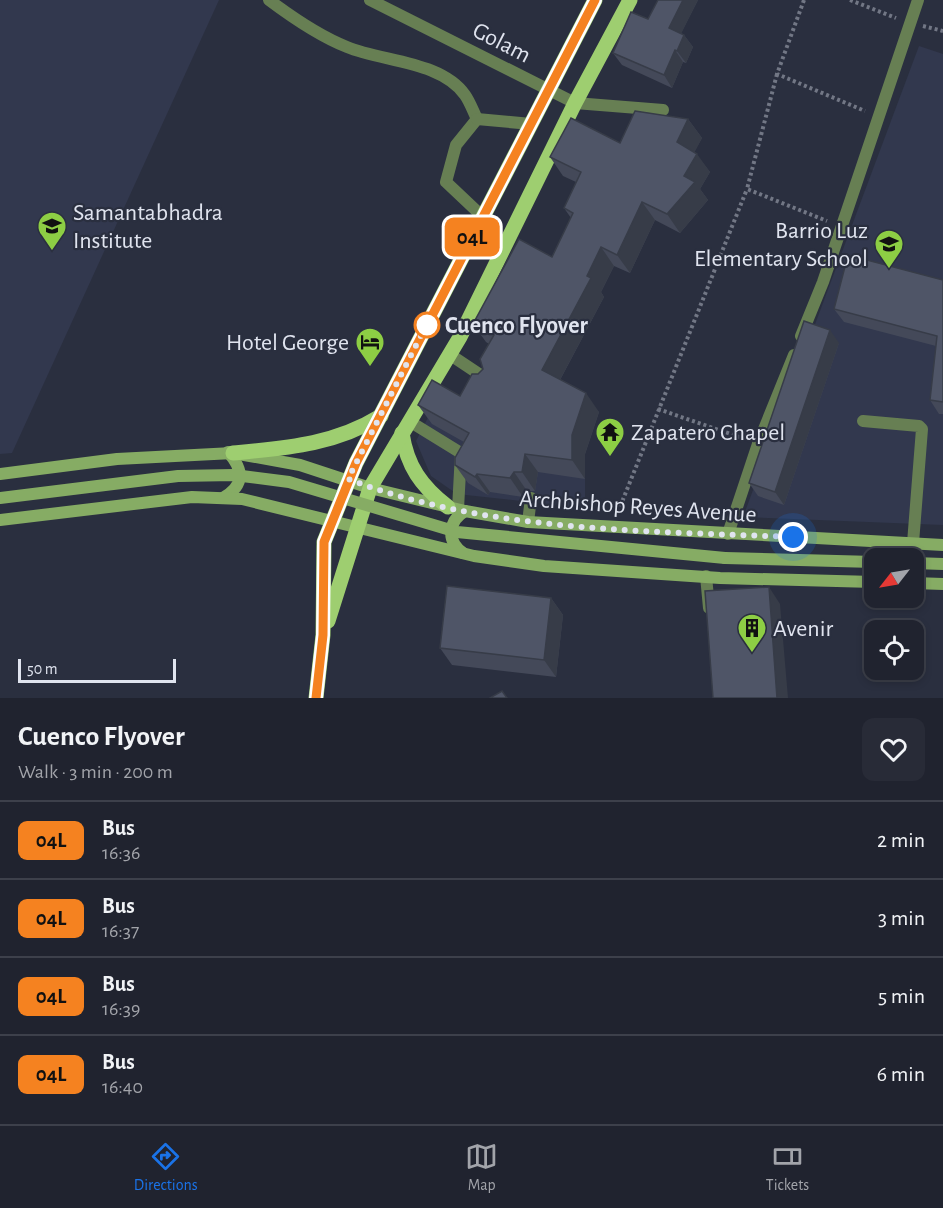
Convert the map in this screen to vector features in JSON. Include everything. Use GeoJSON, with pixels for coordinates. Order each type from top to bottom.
{"type":"FeatureCollection","features":[{"type":"Feature","properties":{"kind":"main road"},"geometry":{"type":"LineString","coordinates":[[316,698],[323,635],[324,542],[330,522],[348,479],[595,0]]}},
{"type":"Feature","properties":{"kind":"main road"},"geometry":{"type":"LineString","coordinates":[[323,635],[370,488],[449,354],[574,103],[630,0]]}},
{"type":"Feature","properties":{"kind":"main road"},"geometry":{"type":"LineString","coordinates":[[223,498],[234,490],[241,478],[239,467],[230,452],[321,443],[358,429],[381,416]]}},
{"type":"Feature","properties":{"kind":"main road"},"geometry":{"type":"LineString","coordinates":[[406,427],[408,458],[418,480],[457,509],[451,534],[454,545],[463,553]]}},
{"type":"Feature","properties":{"kind":"main road","name":"Archbishop Reyes Avenue"},"geometry":{"type":"LineString","coordinates":[[0,474],[117,459],[230,452],[300,465],[370,488],[457,509],[528,522],[943,544]]}},
{"type":"Feature","properties":{"kind":"main road","name":"Archbishop Reyes Avenue"},"geometry":{"type":"LineString","coordinates":[[0,498],[178,476],[234,475],[289,482],[457,532],[725,558],[864,562]]}},
{"type":"Feature","properties":{"kind":"main road"},"geometry":{"type":"LineString","coordinates":[[0,520],[192,497],[242,499],[357,529],[463,553],[544,566],[706,576],[720,579],[864,582]]}},
{"type":"Feature","properties":{"kind":"main road"},"geometry":{"type":"LineString","coordinates":[[924,563],[943,564]]}},
{"type":"Feature","properties":{"kind":"main road"},"geometry":{"type":"LineString","coordinates":[[924,583],[943,584]]}},
{"type":"Feature","properties":{"kind":"lane"},"geometry":{"type":"LineString","coordinates":[[269,0],[312,29],[346,47],[379,59],[417,64],[447,79],[464,93],[477,119]]}},
{"type":"Feature","properties":{"kind":"lane","name":"Golam"},"geometry":{"type":"LineString","coordinates":[[370,0],[574,103]]}},
{"type":"Feature","properties":{"kind":"lane"},"geometry":{"type":"LineString","coordinates":[[728,534],[758,444],[823,282],[918,0]]}},
{"type":"Feature","properties":{"kind":"lane"},"geometry":{"type":"LineString","coordinates":[[574,103],[663,110]]}},
{"type":"Feature","properties":{"kind":"lane"},"geometry":{"type":"LineString","coordinates":[[477,119],[531,124]]}},
{"type":"Feature","properties":{"kind":"lane"},"geometry":{"type":"LineString","coordinates":[[477,119],[456,145],[447,182],[482,216]]}},
{"type":"Feature","properties":{"kind":"lane"},"geometry":{"type":"LineString","coordinates":[[449,354],[479,374],[489,386]]}},
{"type":"Feature","properties":{"kind":"lane"},"geometry":{"type":"LineString","coordinates":[[863,421],[919,426],[922,429],[913,543]]}},
{"type":"Feature","properties":{"kind":"lane"},"geometry":{"type":"LineString","coordinates":[[406,427],[461,453],[457,509]]}},
{"type":"Feature","properties":{"kind":"lane"},"geometry":{"type":"LineString","coordinates":[[528,522],[531,498]]}},
{"type":"Feature","properties":{"kind":"lane"},"geometry":{"type":"LineString","coordinates":[[706,576],[710,620]]}},
{"type":"Feature","properties":{"kind":"path"},"geometry":{"type":"LineString","coordinates":[[611,528],[747,189],[777,74],[804,0]]}},
{"type":"Feature","properties":{"kind":"path"},"geometry":{"type":"LineString","coordinates":[[777,74],[878,117]]}},
{"type":"Feature","properties":{"kind":"path"},"geometry":{"type":"LineString","coordinates":[[747,189],[841,227]]}},
{"type":"Feature","properties":{"kind":"path"},"geometry":{"type":"LineString","coordinates":[[658,409],[758,444]]}},
{"type":"Feature","properties":{"kind":"shaded area","name":"Samantabhadra Institute"},"geometry":{"type":"Polygon","coordinates":[[[0,0],[219,0],[12,453],[0,454],[0,0]]]}},
{"type":"Feature","properties":{"kind":"shaded area","name":"Barrio Luz Elementary School"},"geometry":{"type":"Polygon","coordinates":[[[919,46],[943,54],[943,525],[743,517],[919,46]]]}},
{"type":"Feature","properties":{"kind":"shaded area"},"geometry":{"type":"Polygon","coordinates":[[[439,396],[585,454],[585,508],[457,494],[431,476],[416,441],[439,396]]]}},
{"type":"Feature","properties":{"kind":"building"},"geometry":{"type":"Polygon","coordinates":[[[658,0],[683,0],[669,28],[684,35],[664,75],[613,53],[631,12],[648,19],[658,0]]]}},
{"type":"Feature","properties":{"kind":"building"},"geometry":{"type":"Polygon","coordinates":[[[635,111],[688,119],[677,142],[697,154],[684,176],[695,182],[667,214],[642,202],[617,255],[601,247],[587,276],[591,278],[542,370],[586,393],[572,435],[572,460],[525,454],[522,472],[514,472],[510,478],[477,474],[475,477],[455,465],[455,458],[469,433],[418,405],[432,380],[460,396],[472,374],[478,374],[483,369],[480,359],[494,335],[473,324],[519,239],[552,257],[573,213],[564,208],[581,172],[550,157],[571,118],[620,143],[635,111]]]}},
{"type":"Feature","properties":{"kind":"building"},"geometry":{"type":"Polygon","coordinates":[[[848,255],[943,280],[943,402],[930,400],[937,336],[834,309],[848,255]]]}},
{"type":"Feature","properties":{"kind":"building"},"geometry":{"type":"Polygon","coordinates":[[[804,321],[830,330],[775,492],[749,483],[804,321]]]}},
{"type":"Feature","properties":{"kind":"building"},"geometry":{"type":"Polygon","coordinates":[[[447,586],[551,598],[544,660],[440,648],[447,586]]]}},
{"type":"Feature","properties":{"kind":"building","name":"Avenir"},"geometry":{"type":"Polygon","coordinates":[[[769,587],[777,698],[713,698],[705,591],[769,587]]]}},
{"type":"Feature","properties":{"kind":"building"},"geometry":{"type":"Polygon","coordinates":[[[502,691],[507,698],[490,698],[502,691]]]}},
{"type":"Feature","properties":{"kind":"bus line","name":"04L"},"geometry":{"type":"LineString","coordinates":[[316,698],[323,635],[324,542],[330,522],[356,463],[506,168],[550,90],[595,0]]}},
{"type":"Feature","properties":{"kind":"place","name":"Samantabhadra Institute"},"geometry":{"type":"Point","coordinates":[52,252]}},
{"type":"Feature","properties":{"kind":"place","name":"Barrio Luz Elementary School"},"geometry":{"type":"Point","coordinates":[889,270]}},
{"type":"Feature","properties":{"kind":"place","name":"Cuenco Flyover"},"geometry":{"type":"Point","coordinates":[427,325]}},
{"type":"Feature","properties":{"kind":"place","name":"Hotel George"},"geometry":{"type":"Point","coordinates":[370,368]}},
{"type":"Feature","properties":{"kind":"place","name":"Zapatero Chapel"},"geometry":{"type":"Point","coordinates":[610,458]}},
{"type":"Feature","properties":{"kind":"place","name":"Avenir"},"geometry":{"type":"Point","coordinates":[752,654]}},
{"type":"Feature","properties":{"kind":"route"},"geometry":{"type":"LineString","coordinates":[[427,325],[431,316],[348,479],[370,488],[465,511],[528,522],[793,537]]}}]}
